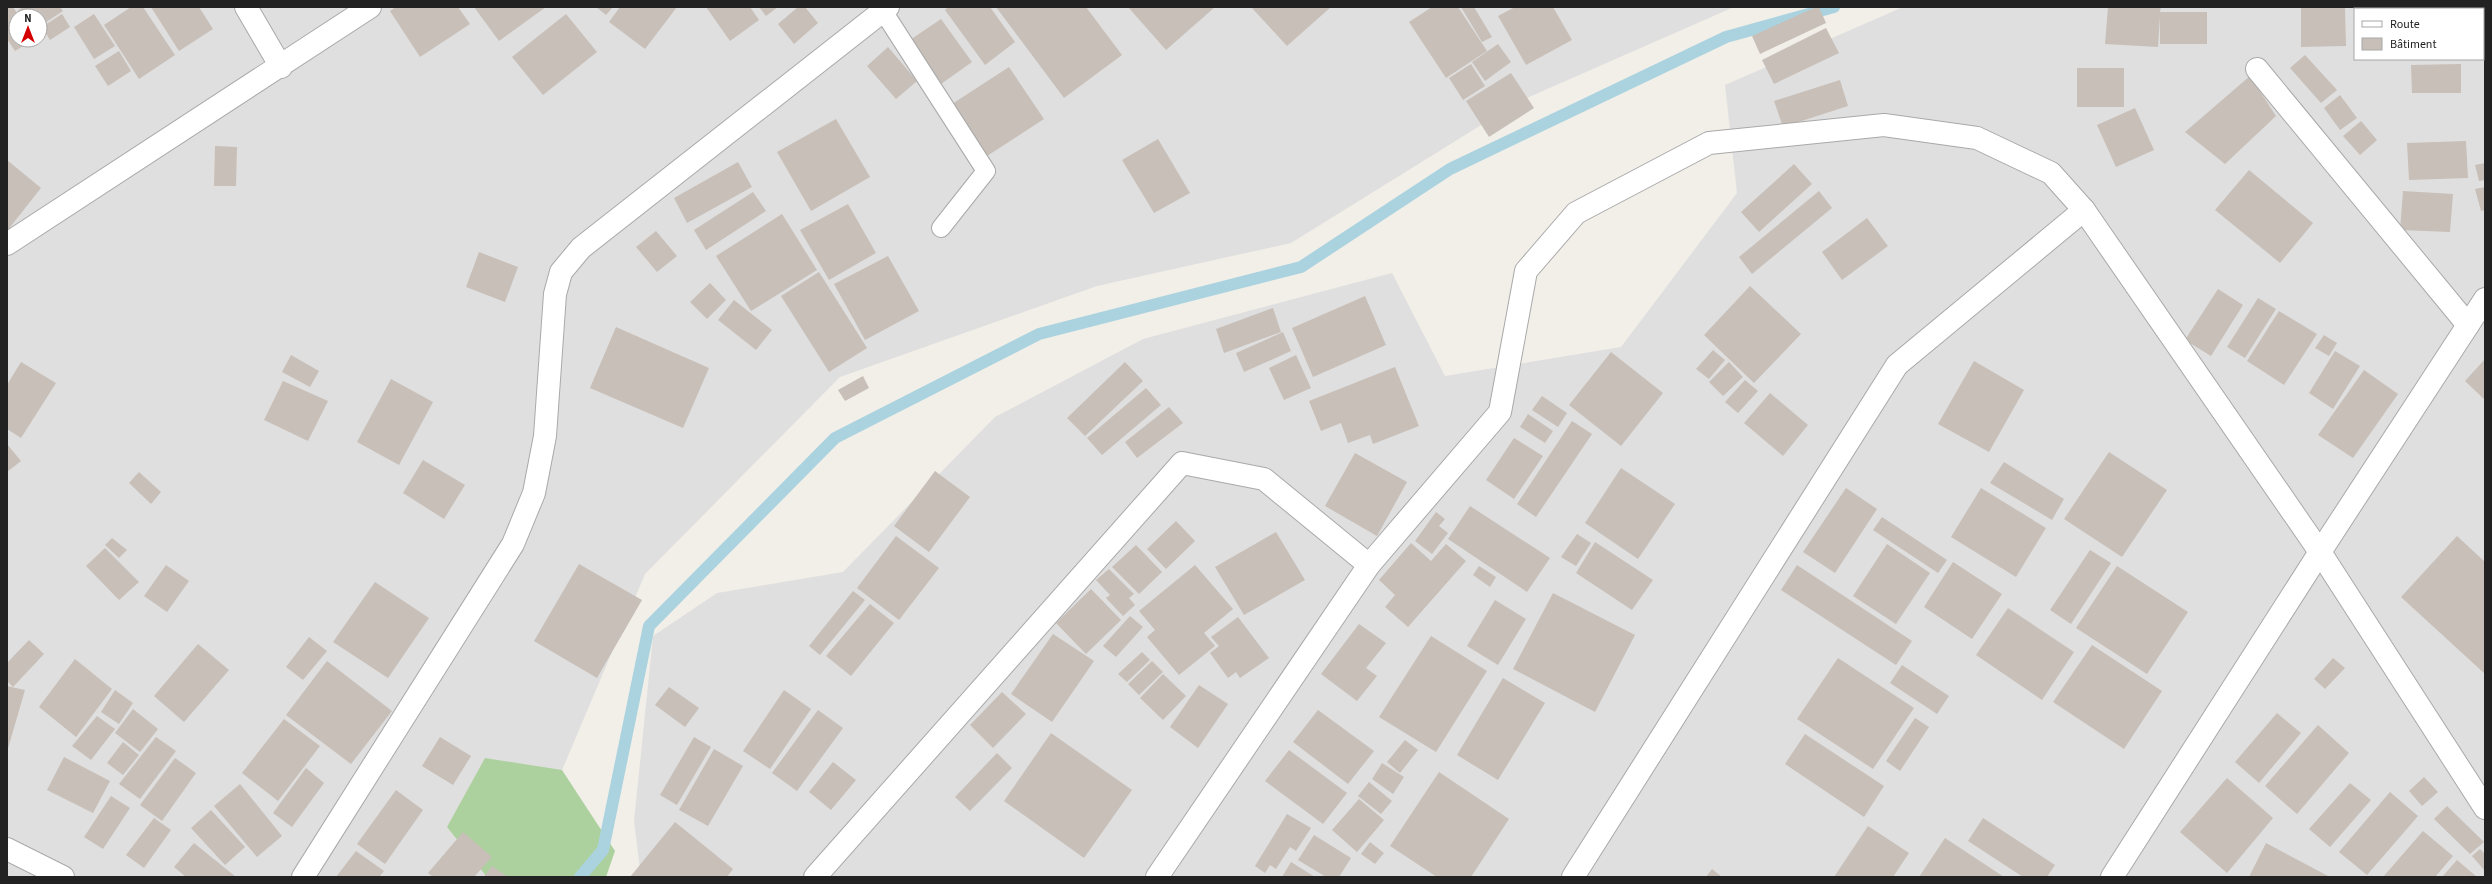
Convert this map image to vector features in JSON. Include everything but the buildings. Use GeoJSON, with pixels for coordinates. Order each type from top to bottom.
{"type":"FeatureCollection","features":[{"type":"Feature","properties":{"kind":"street"},"geometry":{"type":"LineString","coordinates":[[246,7],[281,67]]}},
{"type":"Feature","properties":{"kind":"street"},"geometry":{"type":"LineString","coordinates":[[7,244],[281,67],[370,7]]}},
{"type":"Feature","properties":{"kind":"street"},"geometry":{"type":"LineString","coordinates":[[304,877],[513,544],[534,493],[545,436],[555,294],[561,272],[581,248],[886,9]]}},
{"type":"Feature","properties":{"kind":"street"},"geometry":{"type":"LineString","coordinates":[[2257,69],[2468,325]]}},
{"type":"Feature","properties":{"kind":"street"},"geometry":{"type":"LineString","coordinates":[[1158,877],[1369,565],[1500,412],[1526,271],[1576,213],[1709,143],[1884,125],[1977,138],[2051,173],[2084,210],[2320,552],[2485,808]]}},
{"type":"Feature","properties":{"kind":"street"},"geometry":{"type":"LineString","coordinates":[[1573,877],[1897,365],[2084,210]]}},
{"type":"Feature","properties":{"kind":"street"},"geometry":{"type":"LineString","coordinates":[[2112,877],[2320,552],[2485,299]]}},
{"type":"Feature","properties":{"kind":"street"},"geometry":{"type":"LineString","coordinates":[[815,877],[1182,463],[1264,478],[1369,565]]}},
{"type":"Feature","properties":{"kind":"street"},"geometry":{"type":"LineString","coordinates":[[7,849],[63,877]]}},
{"type":"Feature","properties":{"kind":"lane"},"geometry":{"type":"LineString","coordinates":[[886,9],[986,171],[941,228]]}},
{"type":"Feature","properties":{"kind":"shaded area"},"geometry":{"type":"Polygon","coordinates":[[[7,7],[1734,7],[1520,101],[1291,243],[1097,286],[840,377],[645,574],[519,872],[515,877],[7,877],[7,7]]]}},
{"type":"Feature","properties":{"kind":"shaded area"},"geometry":{"type":"Polygon","coordinates":[[[1903,7],[2485,7],[2485,877],[641,877],[634,821],[653,636],[717,593],[843,572],[995,417],[1143,339],[1392,273],[1445,376],[1621,347],[1737,193],[1725,85],[1903,7]]]}},
{"type":"Feature","properties":{"kind":"green space"},"geometry":{"type":"Polygon","coordinates":[[[485,758],[562,770],[615,851],[606,877],[487,877],[447,827],[485,758]]]}},
{"type":"Feature","properties":{"kind":"waterway"},"geometry":{"type":"LineString","coordinates":[[580,877],[603,850],[649,626],[835,438],[1039,334],[1301,267],[1450,169],[1726,37],[1834,7]]}}]}
